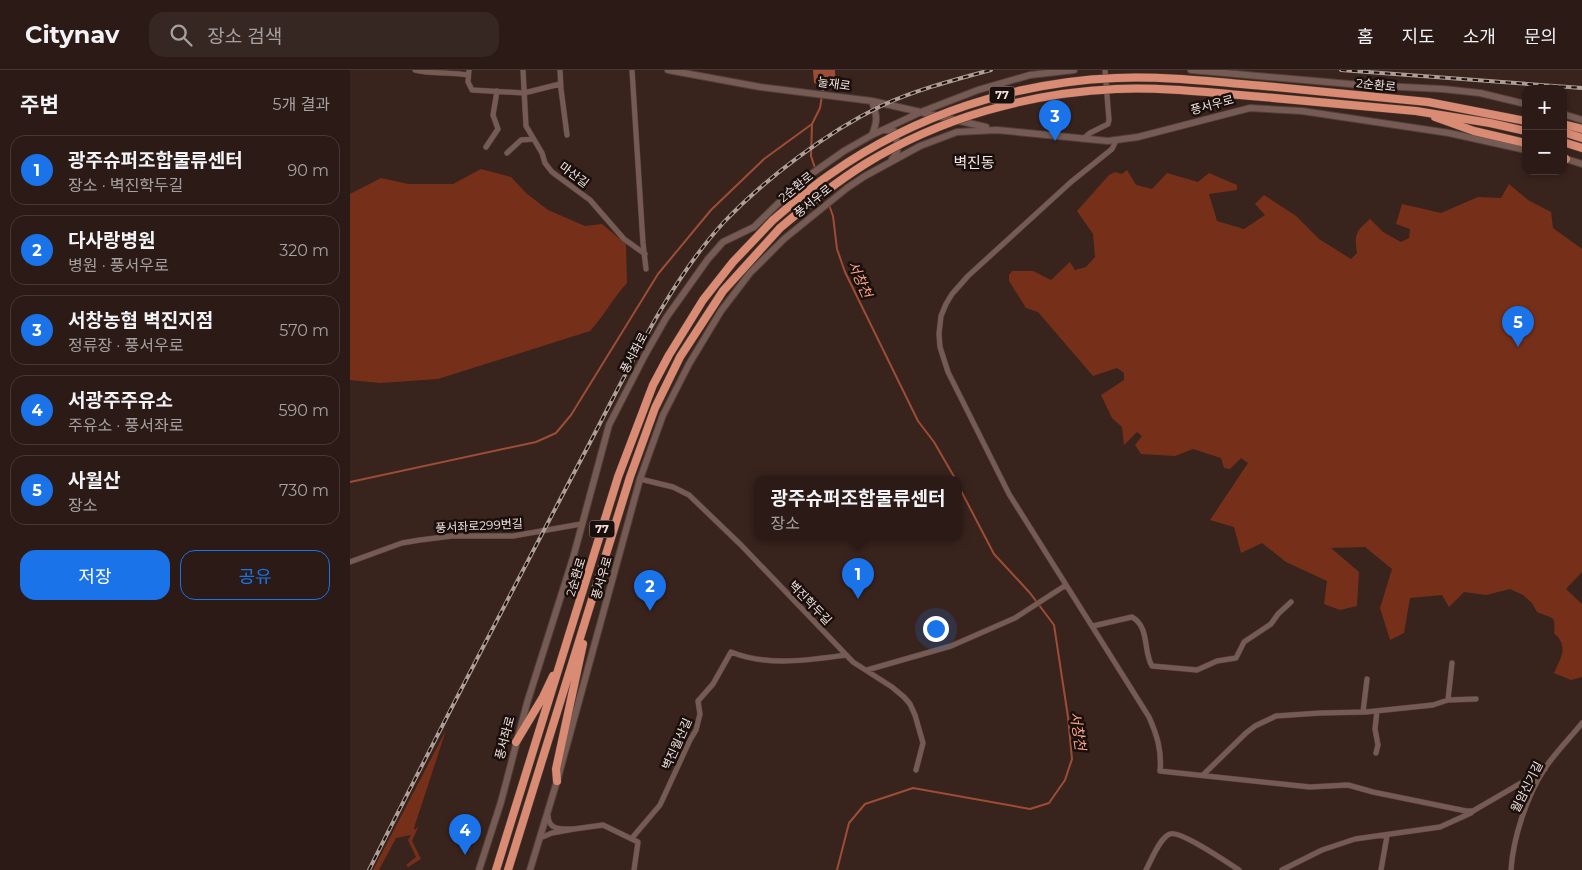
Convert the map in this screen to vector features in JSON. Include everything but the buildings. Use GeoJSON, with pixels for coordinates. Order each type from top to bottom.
{"type":"FeatureCollection","features":[{"type":"Feature","properties":{"kind":"highway","name":"2순환로"},"geometry":{"type":"LineString","coordinates":[[496,870],[618,477],[653,386],[668,355],[703,300],[733,262],[773,220],[832,173],[883,141],[941,114],[996,96],[1067,82],[1117,78],[1172,79],[1264,86],[1428,102],[1522,120]]}},
{"type":"Feature","properties":{"kind":"highway","name":"2순환로"},"geometry":{"type":"LineString","coordinates":[[508,870],[633,468],[655,408],[680,357],[723,291],[780,228],[836,184],[886,152],[943,125],[990,109],[1044,97],[1117,89],[1171,90],[1416,111],[1522,130]]}},
{"type":"Feature","properties":{"kind":"highway"},"geometry":{"type":"LineString","coordinates":[[1416,111],[1474,131],[1522,142]]}},
{"type":"Feature","properties":{"kind":"highway"},"geometry":{"type":"LineString","coordinates":[[1567,125],[1582,129]]}},
{"type":"Feature","properties":{"kind":"highway"},"geometry":{"type":"LineString","coordinates":[[1567,133],[1582,138]]}},
{"type":"Feature","properties":{"kind":"highway"},"geometry":{"type":"LineString","coordinates":[[1567,143],[1582,148]]}},
{"type":"Feature","properties":{"kind":"highway"},"geometry":{"type":"LineString","coordinates":[[557,781],[556,769],[592,600]]}},
{"type":"Feature","properties":{"kind":"highway"},"geometry":{"type":"LineString","coordinates":[[516,742],[543,697],[566,647]]}},
{"type":"Feature","properties":{"kind":"street"},"geometry":{"type":"LineString","coordinates":[[415,70],[430,74],[435,71],[468,72],[468,82],[472,90],[524,92],[560,84]]}},
{"type":"Feature","properties":{"kind":"street","name":"마산길"},"geometry":{"type":"LineString","coordinates":[[522,70],[526,126],[542,153],[545,163],[552,172],[590,200],[624,239],[645,254]]}},
{"type":"Feature","properties":{"kind":"street"},"geometry":{"type":"LineString","coordinates":[[560,70],[567,135]]}},
{"type":"Feature","properties":{"kind":"street"},"geometry":{"type":"LineString","coordinates":[[632,70],[646,269]]}},
{"type":"Feature","properties":{"kind":"street","name":"눌재로"},"geometry":{"type":"LineString","coordinates":[[668,70],[760,87],[872,101],[997,130]]}},
{"type":"Feature","properties":{"kind":"street","name":"풍서좌로"},"geometry":{"type":"LineString","coordinates":[[479,870],[573,558],[609,425],[666,318],[708,260],[724,242],[754,228],[810,174],[872,135],[921,112],[978,90],[1030,76],[1074,70]]}},
{"type":"Feature","properties":{"kind":"street"},"geometry":{"type":"LineString","coordinates":[[1083,139],[1090,133],[1108,124],[1105,70]]}},
{"type":"Feature","properties":{"kind":"street"},"geometry":{"type":"LineString","coordinates":[[1191,70],[1362,85],[1443,89],[1480,94],[1522,103]]}},
{"type":"Feature","properties":{"kind":"street"},"geometry":{"type":"LineString","coordinates":[[486,147],[498,130],[493,115],[497,91]]}},
{"type":"Feature","properties":{"kind":"street"},"geometry":{"type":"LineString","coordinates":[[872,101],[876,114],[876,123],[872,135]]}},
{"type":"Feature","properties":{"kind":"street","name":"풍서우로"},"geometry":{"type":"LineString","coordinates":[[530,870],[557,781],[640,479],[662,415],[689,364],[721,311],[750,273],[784,238],[847,188],[864,176],[934,140],[957,132],[997,130],[1116,141],[1138,137],[1235,110],[1259,107],[1302,111],[1449,133],[1522,149]]}},
{"type":"Feature","properties":{"kind":"street"},"geometry":{"type":"LineString","coordinates":[[1567,115],[1582,120]]}},
{"type":"Feature","properties":{"kind":"street"},"geometry":{"type":"LineString","coordinates":[[934,140],[946,128],[944,118]]}},
{"type":"Feature","properties":{"kind":"street"},"geometry":{"type":"LineString","coordinates":[[883,130],[894,131],[898,142],[896,155],[886,165]]}},
{"type":"Feature","properties":{"kind":"street"},"geometry":{"type":"LineString","coordinates":[[507,153],[521,140],[533,138]]}},
{"type":"Feature","properties":{"kind":"street"},"geometry":{"type":"LineString","coordinates":[[1116,141],[1112,149],[1071,182],[968,276],[948,300],[941,316],[940,347],[948,372],[1009,494],[1149,717],[1159,742],[1160,770],[1310,787],[1348,785],[1466,812],[1473,811]]}},
{"type":"Feature","properties":{"kind":"street"},"geometry":{"type":"LineString","coordinates":[[1567,159],[1582,164]]}},
{"type":"Feature","properties":{"kind":"street","name":"벽진학두길"},"geometry":{"type":"LineString","coordinates":[[640,479],[674,488],[689,495],[741,545],[846,655],[860,668],[867,670],[904,697],[915,715],[923,743],[916,770]]}},
{"type":"Feature","properties":{"kind":"street","name":"풍서좌로299번길"},"geometry":{"type":"LineString","coordinates":[[350,562],[402,544],[420,540],[452,536],[513,536],[581,524]]}},
{"type":"Feature","properties":{"kind":"street"},"geometry":{"type":"LineString","coordinates":[[867,670],[951,646],[1015,618],[1066,585]]}},
{"type":"Feature","properties":{"kind":"street"},"geometry":{"type":"LineString","coordinates":[[1092,626],[1132,617],[1138,620],[1147,643],[1152,666],[1197,670],[1216,661],[1236,658],[1244,642],[1271,624],[1278,614],[1291,602]]}},
{"type":"Feature","properties":{"kind":"street","name":"벽진월산길"},"geometry":{"type":"LineString","coordinates":[[632,838],[660,804],[696,730],[700,714],[698,701],[713,684],[731,652],[745,658],[779,661],[846,655]]}},
{"type":"Feature","properties":{"kind":"street"},"geometry":{"type":"LineString","coordinates":[[1448,700],[1452,663]]}},
{"type":"Feature","properties":{"kind":"street"},"geometry":{"type":"LineString","coordinates":[[1363,712],[1367,679]]}},
{"type":"Feature","properties":{"kind":"street"},"geometry":{"type":"LineString","coordinates":[[1203,775],[1246,733],[1255,726],[1276,716],[1320,712],[1377,711],[1432,705],[1448,700],[1476,699]]}},
{"type":"Feature","properties":{"kind":"street"},"geometry":{"type":"LineString","coordinates":[[1376,753],[1378,745],[1375,729],[1377,711]]}},
{"type":"Feature","properties":{"kind":"street","name":"월암신기길"},"geometry":{"type":"LineString","coordinates":[[1511,870],[1516,838],[1527,803],[1545,769],[1582,723]]}},
{"type":"Feature","properties":{"kind":"street"},"geometry":{"type":"LineString","coordinates":[[1282,870],[1322,850],[1355,839],[1387,836],[1440,827],[1473,811],[1545,769]]}},
{"type":"Feature","properties":{"kind":"street"},"geometry":{"type":"LineString","coordinates":[[548,811],[548,820],[552,826],[560,829],[574,829]]}},
{"type":"Feature","properties":{"kind":"street"},"geometry":{"type":"LineString","coordinates":[[540,838],[552,833],[603,826],[638,842],[634,870]]}},
{"type":"Feature","properties":{"kind":"street"},"geometry":{"type":"LineString","coordinates":[[1146,870],[1162,839],[1170,834],[1178,834],[1239,870]]}},
{"type":"Feature","properties":{"kind":"street"},"geometry":{"type":"LineString","coordinates":[[1381,870],[1387,836]]}},
{"type":"Feature","properties":{"kind":"shaded area"},"geometry":{"type":"Polygon","coordinates":[[[813,70],[835,70],[836,89],[814,83],[813,70]]]}},
{"type":"Feature","properties":{"kind":"shaded area"},"geometry":{"type":"Polygon","coordinates":[[[481,169],[511,177],[526,193],[548,210],[585,226],[602,224],[626,244],[627,283],[590,331],[438,379],[380,383],[350,380],[350,194],[381,178],[408,184],[453,184],[481,169]]]}},
{"type":"Feature","properties":{"kind":"shaded area"},"geometry":{"type":"Polygon","coordinates":[[[1127,170],[1136,185],[1152,189],[1167,173],[1198,182],[1209,173],[1237,185],[1237,190],[1209,194],[1217,221],[1244,229],[1265,215],[1255,204],[1264,195],[1296,216],[1319,239],[1351,259],[1357,253],[1357,233],[1370,219],[1383,232],[1401,242],[1409,238],[1410,229],[1396,224],[1402,204],[1441,213],[1478,197],[1501,198],[1509,184],[1528,200],[1551,212],[1553,228],[1582,249],[1582,572],[1566,589],[1582,604],[1582,677],[1571,680],[1554,673],[1561,657],[1562,648],[1559,638],[1554,633],[1552,618],[1537,612],[1532,603],[1523,595],[1510,589],[1486,595],[1464,592],[1449,607],[1442,595],[1410,598],[1404,633],[1390,640],[1380,608],[1392,569],[1365,547],[1331,548],[1359,572],[1357,606],[1340,610],[1324,604],[1327,581],[1286,562],[1262,543],[1241,553],[1234,527],[1210,520],[1248,463],[1241,458],[1230,469],[1224,468],[1221,458],[1193,449],[1175,456],[1141,454],[1135,445],[1142,436],[1137,432],[1124,445],[1122,427],[1112,418],[1101,395],[1124,380],[1124,373],[1117,368],[1093,376],[1038,312],[1026,308],[1009,281],[1009,275],[1012,271],[1033,271],[1051,280],[1070,262],[1075,270],[1086,267],[1095,257],[1093,234],[1077,211],[1109,175],[1115,172],[1122,174],[1127,170]]]}},
{"type":"Feature","properties":{"kind":"shaded area"},"geometry":{"type":"Polygon","coordinates":[[[446,730],[414,828],[415,830],[419,825],[412,841],[421,859],[408,867],[406,865],[416,857],[408,840],[411,835],[396,838],[379,870],[373,870],[446,730]]]}},
{"type":"Feature","properties":{"kind":"waterway","name":"서창천"},"geometry":{"type":"LineString","coordinates":[[815,168],[811,156],[812,124],[820,108],[824,83]]}},
{"type":"Feature","properties":{"kind":"waterway"},"geometry":{"type":"LineString","coordinates":[[350,482],[536,442],[556,433],[571,415],[658,274],[711,210],[764,159],[812,124]]}},
{"type":"Feature","properties":{"kind":"waterway","name":"서창천"},"geometry":{"type":"LineString","coordinates":[[829,205],[833,216],[837,249],[845,272],[918,421],[934,442],[954,476]]}},
{"type":"Feature","properties":{"kind":"waterway","name":"서창천"},"geometry":{"type":"LineString","coordinates":[[837,870],[849,823],[865,804],[913,788],[1030,809],[1049,803],[1065,780],[1072,759],[1068,717],[1054,625],[1030,593],[994,554],[962,493]]}},
{"type":"Feature","properties":{"kind":"railway"},"geometry":{"type":"LineString","coordinates":[[369,870],[631,363],[665,303],[703,247],[724,222],[758,189],[777,173],[839,129],[881,106],[907,95],[991,70]]}},
{"type":"Feature","properties":{"kind":"railway"},"geometry":{"type":"LineString","coordinates":[[1341,70],[1582,88]]}},
{"type":"Feature","properties":{"kind":"place","name":"서창농협 벽진지점"},"geometry":{"type":"Point","coordinates":[1055,141]}},
{"type":"Feature","properties":{"kind":"place","name":"사월산"},"geometry":{"type":"Point","coordinates":[1518,347]}},
{"type":"Feature","properties":{"kind":"place","name":"광주슈퍼조합물류센터"},"geometry":{"type":"Point","coordinates":[858,599]}},
{"type":"Feature","properties":{"kind":"place","name":"다사랑병원"},"geometry":{"type":"Point","coordinates":[650,611]}},
{"type":"Feature","properties":{"kind":"place","name":"서광주주유소"},"geometry":{"type":"Point","coordinates":[465,855]}},
{"type":"Feature","properties":{"kind":"district","name":"벽진동"},"geometry":{"type":"Point","coordinates":[974,163]}}]}
